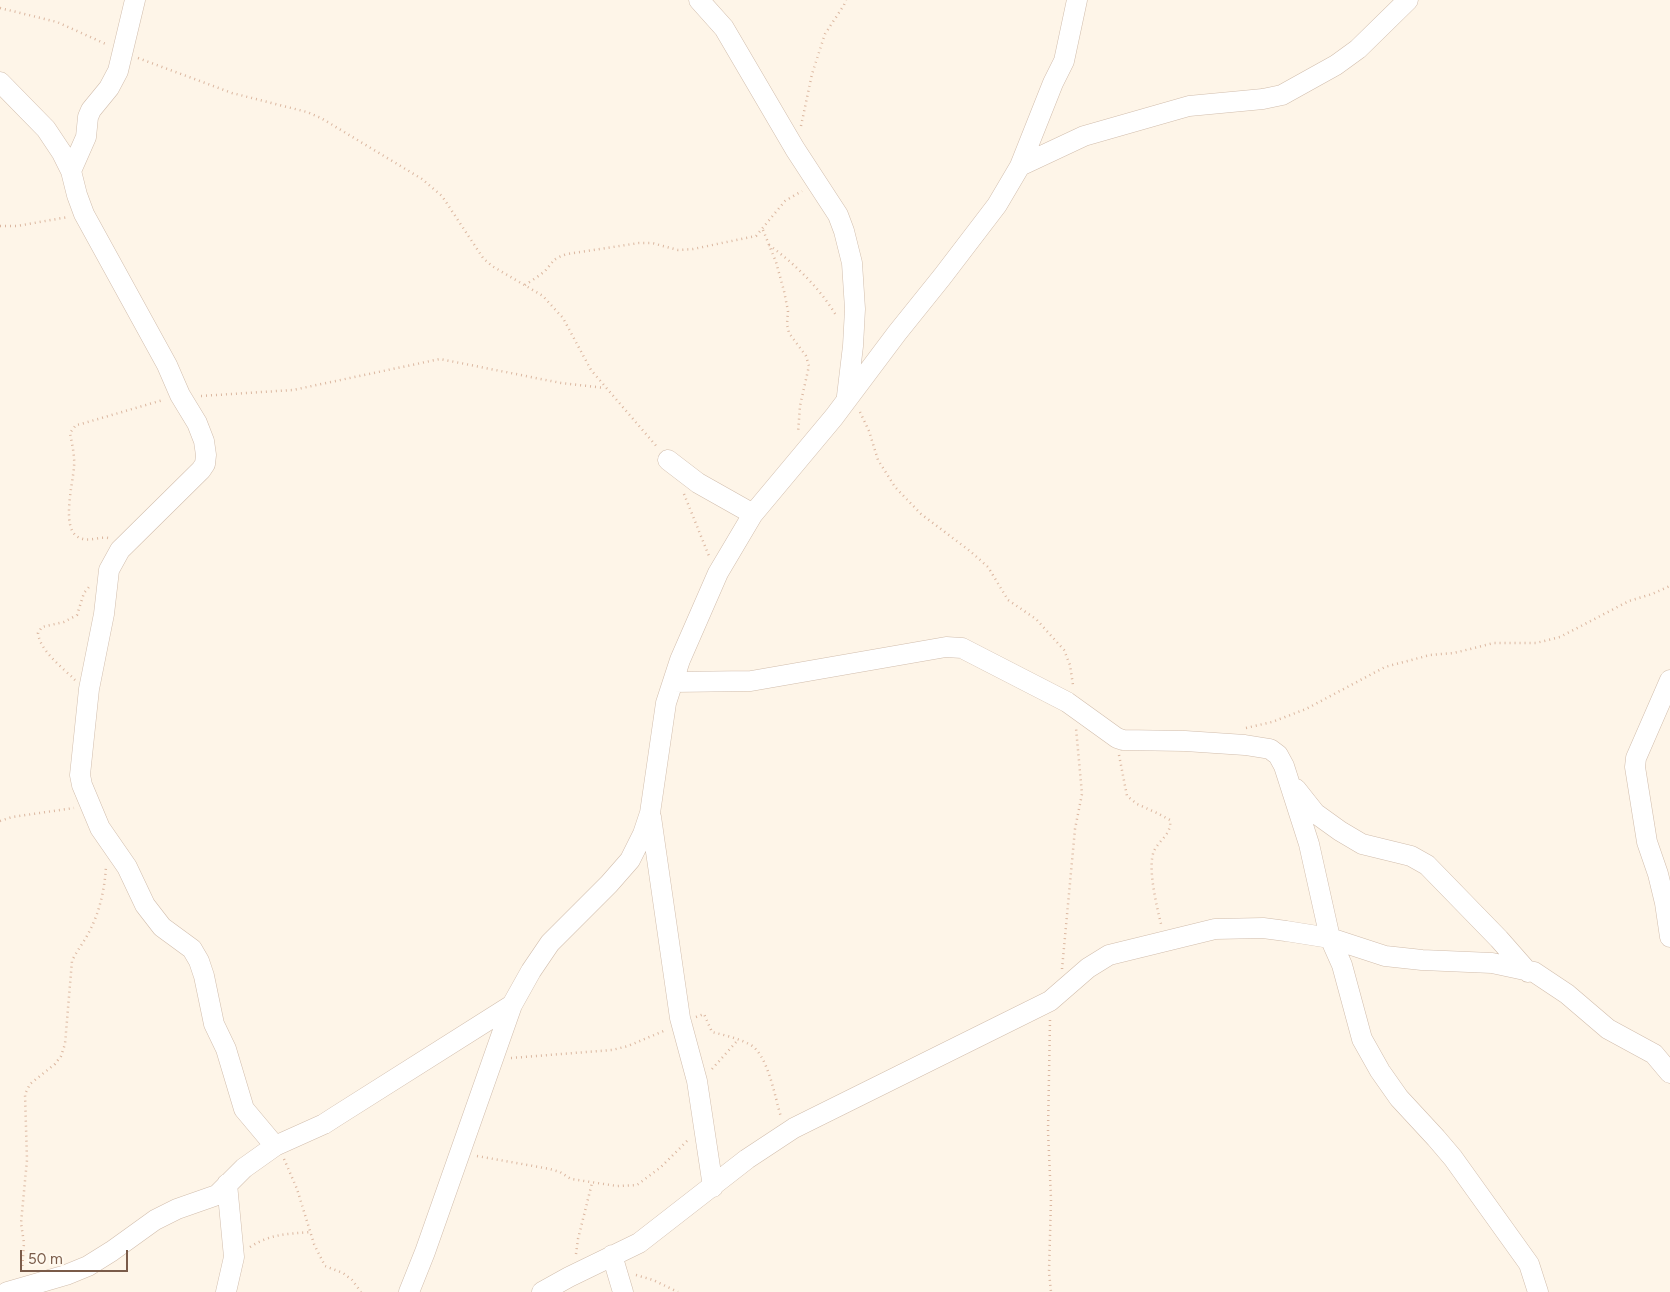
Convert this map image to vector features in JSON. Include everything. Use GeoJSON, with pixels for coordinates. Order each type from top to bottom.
{"type":"FeatureCollection","features":[{"type":"Feature","properties":{"kind":"street"},"geometry":{"type":"LineString","coordinates":[[71,171],[86,136],[88,117],[91,110],[114,80],[136,0]]}},
{"type":"Feature","properties":{"kind":"street"},"geometry":{"type":"LineString","coordinates":[[699,0],[724,28],[795,149],[838,215],[850,250],[855,309],[847,398]]}},
{"type":"Feature","properties":{"kind":"street"},"geometry":{"type":"LineString","coordinates":[[410,1292],[512,1005],[531,971],[550,944],[630,860],[643,834],[650,813],[664,718],[673,682],[680,660],[718,573],[753,514],[834,417],[997,205],[1020,166],[1053,83],[1064,61],[1077,0]]}},
{"type":"Feature","properties":{"kind":"street"},"geometry":{"type":"LineString","coordinates":[[1020,166],[1084,136],[1166,112],[1205,103],[1272,98],[1288,92],[1336,65],[1358,49],[1408,0]]}},
{"type":"Feature","properties":{"kind":"street"},"geometry":{"type":"LineString","coordinates":[[0,82],[46,129],[62,153],[71,171],[84,214],[167,365],[180,395],[198,423],[204,441],[205,464],[195,477],[120,550],[109,570],[104,614],[88,694],[80,766],[82,785],[100,828],[126,867],[145,905],[162,927],[192,950],[199,961],[214,1024],[226,1049],[244,1109],[275,1146]]}},
{"type":"Feature","properties":{"kind":"street"},"geometry":{"type":"LineString","coordinates":[[668,460],[698,483],[753,514]]}},
{"type":"Feature","properties":{"kind":"street"},"geometry":{"type":"LineString","coordinates":[[673,682],[750,681],[946,646],[955,646],[1074,706],[1117,738],[1123,740],[1245,744],[1270,749],[1278,756],[1289,779],[1309,844],[1330,938],[1342,965],[1362,1039],[1398,1098],[1447,1152],[1530,1264],[1538,1292]]}},
{"type":"Feature","properties":{"kind":"street"},"geometry":{"type":"LineString","coordinates":[[1670,680],[1636,758],[1635,767],[1646,842],[1658,874],[1670,937]]}},
{"type":"Feature","properties":{"kind":"street"},"geometry":{"type":"LineString","coordinates":[[1289,779],[1315,813],[1340,831],[1362,844],[1410,856],[1427,866],[1499,939],[1528,972]]}},
{"type":"Feature","properties":{"kind":"street"},"geometry":{"type":"LineString","coordinates":[[650,813],[681,1023],[698,1081],[713,1187]]}},
{"type":"Feature","properties":{"kind":"street"},"geometry":{"type":"LineString","coordinates":[[542,1292],[573,1275],[614,1262],[747,1159],[786,1133],[1055,997],[1088,968],[1108,955],[1215,929],[1263,928],[1330,938],[1385,956],[1422,960],[1492,963],[1534,972],[1567,994],[1608,1028],[1654,1054],[1670,1073]]}},
{"type":"Feature","properties":{"kind":"street"},"geometry":{"type":"LineString","coordinates":[[14,1291],[88,1266],[155,1220],[177,1209],[217,1195],[244,1168],[275,1146],[324,1124],[512,1005]]}},
{"type":"Feature","properties":{"kind":"street"},"geometry":{"type":"LineString","coordinates":[[226,1292],[234,1257],[227,1184]]}},
{"type":"Feature","properties":{"kind":"street"},"geometry":{"type":"LineString","coordinates":[[614,1262],[623,1292]]}},
{"type":"Feature","properties":{"kind":"path"},"geometry":{"type":"LineString","coordinates":[[795,149],[812,74],[825,34],[846,0]]}},
{"type":"Feature","properties":{"kind":"path"},"geometry":{"type":"LineString","coordinates":[[0,8],[56,22],[123,52],[232,94],[307,112],[321,118],[422,179],[446,202],[483,258],[492,266],[543,296],[563,318],[591,370],[668,460]]}},
{"type":"Feature","properties":{"kind":"path"},"geometry":{"type":"LineString","coordinates":[[525,285],[545,270],[556,258],[566,254],[639,243],[678,250],[693,249],[756,236],[763,230],[785,201],[818,184]]}},
{"type":"Feature","properties":{"kind":"path"},"geometry":{"type":"LineString","coordinates":[[0,226],[17,226],[84,214]]}},
{"type":"Feature","properties":{"kind":"path"},"geometry":{"type":"LineString","coordinates":[[763,230],[776,262],[784,291],[788,311],[787,324],[789,333],[806,356],[809,366],[800,406],[798,434]]}},
{"type":"Feature","properties":{"kind":"path"},"geometry":{"type":"LineString","coordinates":[[769,245],[802,272],[828,302],[853,346]]}},
{"type":"Feature","properties":{"kind":"path"},"geometry":{"type":"LineString","coordinates":[[120,550],[105,537],[81,539],[72,530],[70,495],[74,466],[70,432],[76,425],[180,395],[204,396],[293,390],[440,359],[561,383],[605,388]]}},
{"type":"Feature","properties":{"kind":"path"},"geometry":{"type":"LineString","coordinates":[[847,398],[862,415],[878,460],[895,487],[921,514],[988,567],[1008,600],[1036,619],[1064,650],[1073,678],[1082,794],[1075,829],[1055,997],[1050,1064],[1048,1131],[1051,1199],[1049,1272],[1051,1292]]}},
{"type":"Feature","properties":{"kind":"path"},"geometry":{"type":"LineString","coordinates":[[681,486],[706,552],[718,573]]}},
{"type":"Feature","properties":{"kind":"path"},"geometry":{"type":"LineString","coordinates":[[88,694],[45,649],[38,639],[38,633],[42,627],[64,622],[76,614],[84,593],[92,583]]}},
{"type":"Feature","properties":{"kind":"path"},"geometry":{"type":"LineString","coordinates":[[1241,729],[1272,722],[1306,709],[1385,667],[1430,655],[1454,653],[1494,643],[1536,643],[1560,637],[1629,601],[1670,586]]}},
{"type":"Feature","properties":{"kind":"path"},"geometry":{"type":"LineString","coordinates":[[1117,738],[1120,765],[1127,796],[1137,804],[1170,820],[1169,830],[1154,851],[1152,864],[1155,897],[1165,940]]}},
{"type":"Feature","properties":{"kind":"path"},"geometry":{"type":"LineString","coordinates":[[0,821],[12,817],[73,809],[88,799]]}},
{"type":"Feature","properties":{"kind":"path"},"geometry":{"type":"LineString","coordinates":[[14,1291],[24,1243],[21,1223],[27,1160],[25,1094],[30,1084],[55,1064],[61,1056],[65,1044],[72,961],[90,931],[97,913],[103,892],[105,859]]}},
{"type":"Feature","properties":{"kind":"path"},"geometry":{"type":"LineString","coordinates":[[493,1060],[612,1050],[650,1038],[704,1014],[712,1032],[721,1033],[749,1044],[759,1051],[786,1133]]}},
{"type":"Feature","properties":{"kind":"path"},"geometry":{"type":"LineString","coordinates":[[698,1081],[738,1040]]}},
{"type":"Feature","properties":{"kind":"path"},"geometry":{"type":"LineString","coordinates":[[460,1153],[550,1169],[560,1172],[571,1179],[627,1187],[637,1185],[661,1167],[688,1140],[704,1128]]}},
{"type":"Feature","properties":{"kind":"path"},"geometry":{"type":"LineString","coordinates":[[275,1146],[287,1163],[310,1232],[325,1266],[343,1273],[352,1280],[361,1292]]}},
{"type":"Feature","properties":{"kind":"path"},"geometry":{"type":"LineString","coordinates":[[573,1275],[578,1239],[592,1182]]}},
{"type":"Feature","properties":{"kind":"path"},"geometry":{"type":"LineString","coordinates":[[234,1257],[266,1238],[310,1232]]}},
{"type":"Feature","properties":{"kind":"path"},"geometry":{"type":"LineString","coordinates":[[614,1262],[678,1292]]}}]}
